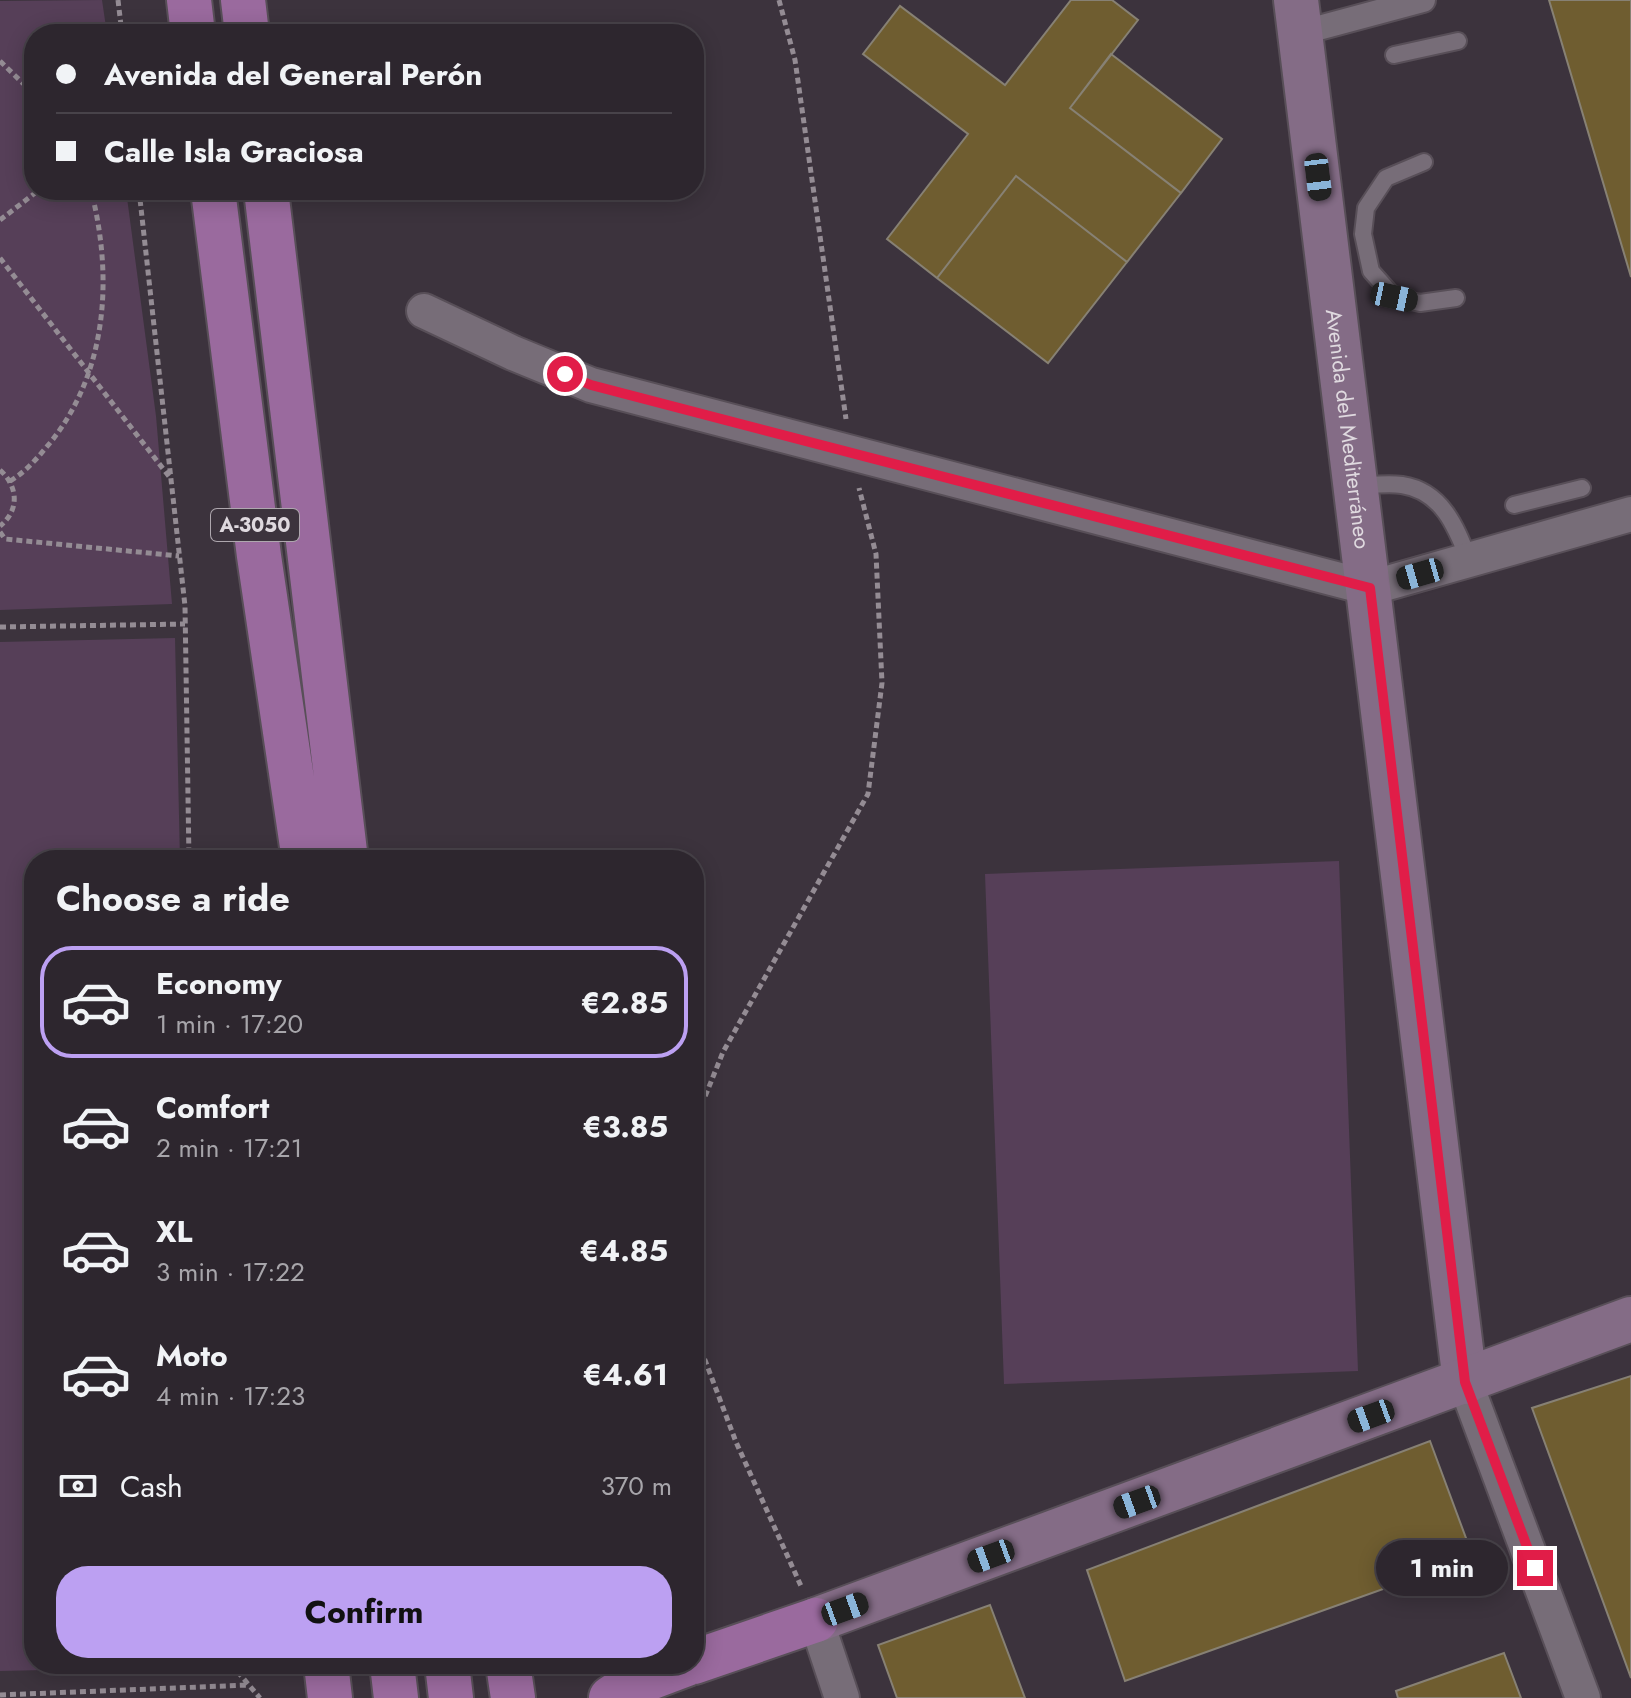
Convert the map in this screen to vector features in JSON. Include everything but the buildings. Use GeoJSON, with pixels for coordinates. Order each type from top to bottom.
{"type":"FeatureCollection","features":[{"type":"Feature","properties":{"kind":"highway"},"geometry":{"type":"LineString","coordinates":[[189,0],[192,24]]}},
{"type":"Feature","properties":{"kind":"highway"},"geometry":{"type":"LineString","coordinates":[[243,0],[246,24]]}},
{"type":"Feature","properties":{"kind":"highway","name":"A-3050"},"geometry":{"type":"LineString","coordinates":[[214,200],[259,556],[303,850]]}},
{"type":"Feature","properties":{"kind":"highway","name":"A-3050"},"geometry":{"type":"LineString","coordinates":[[267,200],[345,850]]}},
{"type":"Feature","properties":{"kind":"highway"},"geometry":{"type":"LineString","coordinates":[[309,551],[370,850]]}},
{"type":"Feature","properties":{"kind":"highway"},"geometry":{"type":"LineString","coordinates":[[259,556],[273,850]]}},
{"type":"Feature","properties":{"kind":"highway"},"geometry":{"type":"LineString","coordinates":[[704,1659],[816,1620]]}},
{"type":"Feature","properties":{"kind":"highway"},"geometry":{"type":"LineString","coordinates":[[327,1674],[330,1698]]}},
{"type":"Feature","properties":{"kind":"highway"},"geometry":{"type":"LineString","coordinates":[[393,1674],[396,1698]]}},
{"type":"Feature","properties":{"kind":"highway"},"geometry":{"type":"LineString","coordinates":[[448,1674],[451,1698]]}},
{"type":"Feature","properties":{"kind":"highway"},"geometry":{"type":"LineString","coordinates":[[509,1674],[513,1698]]}},
{"type":"Feature","properties":{"kind":"highway"},"geometry":{"type":"LineString","coordinates":[[611,1698],[631,1685],[660,1674]]}},
{"type":"Feature","properties":{"kind":"main road","name":"Avenida del Mediterráneo"},"geometry":{"type":"LineString","coordinates":[[1298,16],[1344,234],[1357,486],[1465,1382]]}},
{"type":"Feature","properties":{"kind":"main road"},"geometry":{"type":"LineString","coordinates":[[816,1620],[1631,1319]]}},
{"type":"Feature","properties":{"kind":"street"},"geometry":{"type":"LineString","coordinates":[[1298,16],[1423,0]]}},
{"type":"Feature","properties":{"kind":"street"},"geometry":{"type":"LineString","coordinates":[[424,311],[591,385],[850,450],[1370,588],[1631,514]]}},
{"type":"Feature","properties":{"kind":"street"},"geometry":{"type":"LineString","coordinates":[[1465,1382],[1583,1698]]}},
{"type":"Feature","properties":{"kind":"street"},"geometry":{"type":"LineString","coordinates":[[816,1620],[842,1698]]}},
{"type":"Feature","properties":{"kind":"lane"},"geometry":{"type":"LineString","coordinates":[[1394,55],[1458,41]]}},
{"type":"Feature","properties":{"kind":"lane"},"geometry":{"type":"LineString","coordinates":[[1424,162],[1386,178],[1344,234],[1394,297],[1420,303],[1456,298]]}},
{"type":"Feature","properties":{"kind":"lane"},"geometry":{"type":"LineString","coordinates":[[1357,486],[1404,485],[1436,499],[1454,523],[1469,560]]}},
{"type":"Feature","properties":{"kind":"lane"},"geometry":{"type":"LineString","coordinates":[[1514,505],[1582,488]]}},
{"type":"Feature","properties":{"kind":"path"},"geometry":{"type":"LineString","coordinates":[[118,0],[121,24]]}},
{"type":"Feature","properties":{"kind":"path"},"geometry":{"type":"LineString","coordinates":[[704,1099],[723,1052],[868,794],[882,683],[876,554],[850,450],[795,60],[779,0]]}},
{"type":"Feature","properties":{"kind":"path"},"geometry":{"type":"LineString","coordinates":[[0,61],[24,84]]}},
{"type":"Feature","properties":{"kind":"path"},"geometry":{"type":"LineString","coordinates":[[0,220],[26,200]]}},
{"type":"Feature","properties":{"kind":"path"},"geometry":{"type":"LineString","coordinates":[[10,481],[23,474],[54,437],[67,418],[88,371],[101,318],[104,269],[93,200]]}},
{"type":"Feature","properties":{"kind":"path"},"geometry":{"type":"LineString","coordinates":[[140,200],[185,624],[189,850]]}},
{"type":"Feature","properties":{"kind":"path"},"geometry":{"type":"LineString","coordinates":[[0,258],[171,479]]}},
{"type":"Feature","properties":{"kind":"path"},"geometry":{"type":"LineString","coordinates":[[0,470],[10,481],[15,502],[0,529],[5,539],[179,556]]}},
{"type":"Feature","properties":{"kind":"path"},"geometry":{"type":"LineString","coordinates":[[0,627],[185,624]]}},
{"type":"Feature","properties":{"kind":"path"},"geometry":{"type":"LineString","coordinates":[[704,1357],[736,1442],[816,1620]]}},
{"type":"Feature","properties":{"kind":"path"},"geometry":{"type":"LineString","coordinates":[[240,1674],[260,1698]]}},
{"type":"Feature","properties":{"kind":"path"},"geometry":{"type":"LineString","coordinates":[[0,1695],[249,1685]]}},
{"type":"Feature","properties":{"kind":"shaded area"},"geometry":{"type":"Polygon","coordinates":[[[102,0],[106,24],[24,24],[24,200],[127,200],[156,416],[172,604],[0,610],[0,1],[102,0]]]}},
{"type":"Feature","properties":{"kind":"shaded area"},"geometry":{"type":"Polygon","coordinates":[[[175,638],[180,850],[24,850],[24,1670],[0,1671],[0,642],[175,638]]]}},
{"type":"Feature","properties":{"kind":"shaded area"},"geometry":{"type":"Polygon","coordinates":[[[1339,861],[1358,1371],[1004,1384],[985,874],[1339,861]]]}},
{"type":"Feature","properties":{"kind":"route"},"geometry":{"type":"LineString","coordinates":[[565,374],[591,385],[850,450],[1370,588],[1465,1382],[1535,1568]]}}]}
